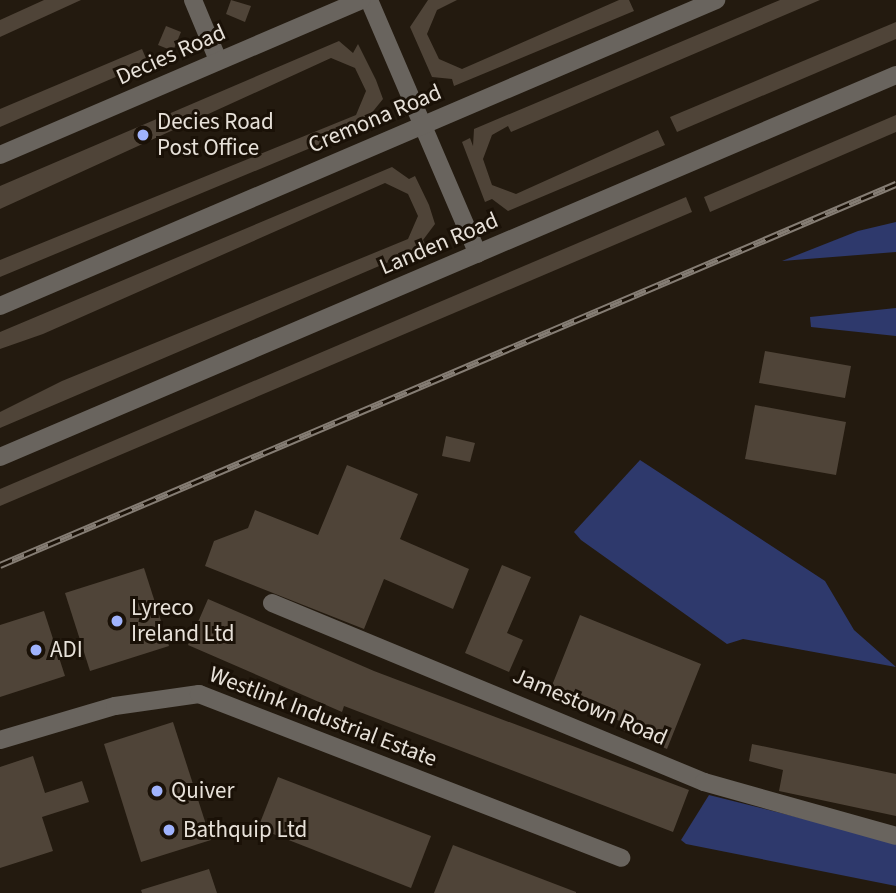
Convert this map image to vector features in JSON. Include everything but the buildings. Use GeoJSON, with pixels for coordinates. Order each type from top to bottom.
{"type":"FeatureCollection","features":[{"type":"Feature","properties":{"kind":"street"},"geometry":{"type":"LineString","coordinates":[[193,0],[218,60]]}},
{"type":"Feature","properties":{"kind":"street","name":"Decies Road"},"geometry":{"type":"LineString","coordinates":[[0,155],[361,0]]}},
{"type":"Feature","properties":{"kind":"street"},"geometry":{"type":"LineString","coordinates":[[369,0],[478,254]]}},
{"type":"Feature","properties":{"kind":"street","name":"Cremona Road"},"geometry":{"type":"LineString","coordinates":[[0,306],[694,5],[716,0]]}},
{"type":"Feature","properties":{"kind":"street","name":"Landen Road"},"geometry":{"type":"LineString","coordinates":[[0,457],[896,75]]}},
{"type":"Feature","properties":{"kind":"street","name":"Jamestown Road"},"geometry":{"type":"LineString","coordinates":[[272,603],[704,782],[896,836]]}},
{"type":"Feature","properties":{"kind":"street","name":"Westlink Industrial Estate"},"geometry":{"type":"LineString","coordinates":[[0,740],[115,706],[199,694],[621,858]]}},
{"type":"Feature","properties":{"kind":"shaded area"},"geometry":{"type":"Polygon","coordinates":[[[896,222],[896,252],[782,261],[858,231],[896,222]]]}},
{"type":"Feature","properties":{"kind":"shaded area"},"geometry":{"type":"Polygon","coordinates":[[[896,308],[896,336],[811,327],[810,317],[896,308]]]}},
{"type":"Feature","properties":{"kind":"shaded area"},"geometry":{"type":"Polygon","coordinates":[[[640,460],[825,581],[854,630],[896,667],[743,639],[727,644],[581,540],[574,532],[640,460]]]}},
{"type":"Feature","properties":{"kind":"shaded area"},"geometry":{"type":"Polygon","coordinates":[[[709,795],[896,842],[896,886],[686,844],[681,840],[709,795]]]}},
{"type":"Feature","properties":{"kind":"railway"},"geometry":{"type":"LineString","coordinates":[[0,565],[896,184]]}},
{"type":"Feature","properties":{"kind":"place","name":"Decies Road Post Office"},"geometry":{"type":"Point","coordinates":[143,135]}},
{"type":"Feature","properties":{"kind":"place","name":"Lyreco Ireland Ltd"},"geometry":{"type":"Point","coordinates":[117,621]}},
{"type":"Feature","properties":{"kind":"place","name":"ADI"},"geometry":{"type":"Point","coordinates":[36,650]}},
{"type":"Feature","properties":{"kind":"place","name":"Quiver"},"geometry":{"type":"Point","coordinates":[157,791]}},
{"type":"Feature","properties":{"kind":"place","name":"Bathquip Ltd"},"geometry":{"type":"Point","coordinates":[169,830]}}]}
